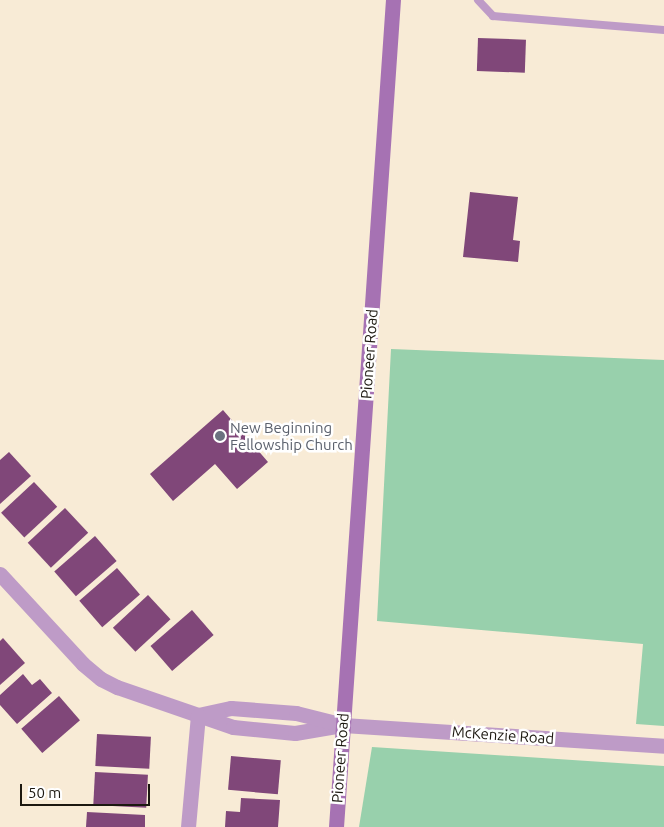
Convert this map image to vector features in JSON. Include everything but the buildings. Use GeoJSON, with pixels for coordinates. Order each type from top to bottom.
{"type":"FeatureCollection","features":[{"type":"Feature","properties":{"kind":"main road","name":"Pioneer Road"},"geometry":{"type":"LineString","coordinates":[[336,827],[393,0]]}},
{"type":"Feature","properties":{"kind":"street","name":"McKenzie Road"},"geometry":{"type":"LineString","coordinates":[[0,574],[101,679],[233,728],[295,733],[343,725],[664,746]]}},
{"type":"Feature","properties":{"kind":"street"},"geometry":{"type":"LineString","coordinates":[[188,827],[198,716]]}},
{"type":"Feature","properties":{"kind":"lane"},"geometry":{"type":"LineString","coordinates":[[478,0],[493,16],[664,30]]}},
{"type":"Feature","properties":{"kind":"green space"},"geometry":{"type":"Polygon","coordinates":[[[391,349],[664,360],[664,726],[636,724],[643,644],[377,621],[391,349]]]}},
{"type":"Feature","properties":{"kind":"green space"},"geometry":{"type":"Polygon","coordinates":[[[372,747],[664,766],[664,827],[359,827],[372,747]]]}},
{"type":"Feature","properties":{"kind":"place","name":"New Beginning Fellowship Church"},"geometry":{"type":"Point","coordinates":[220,436]}}]}
